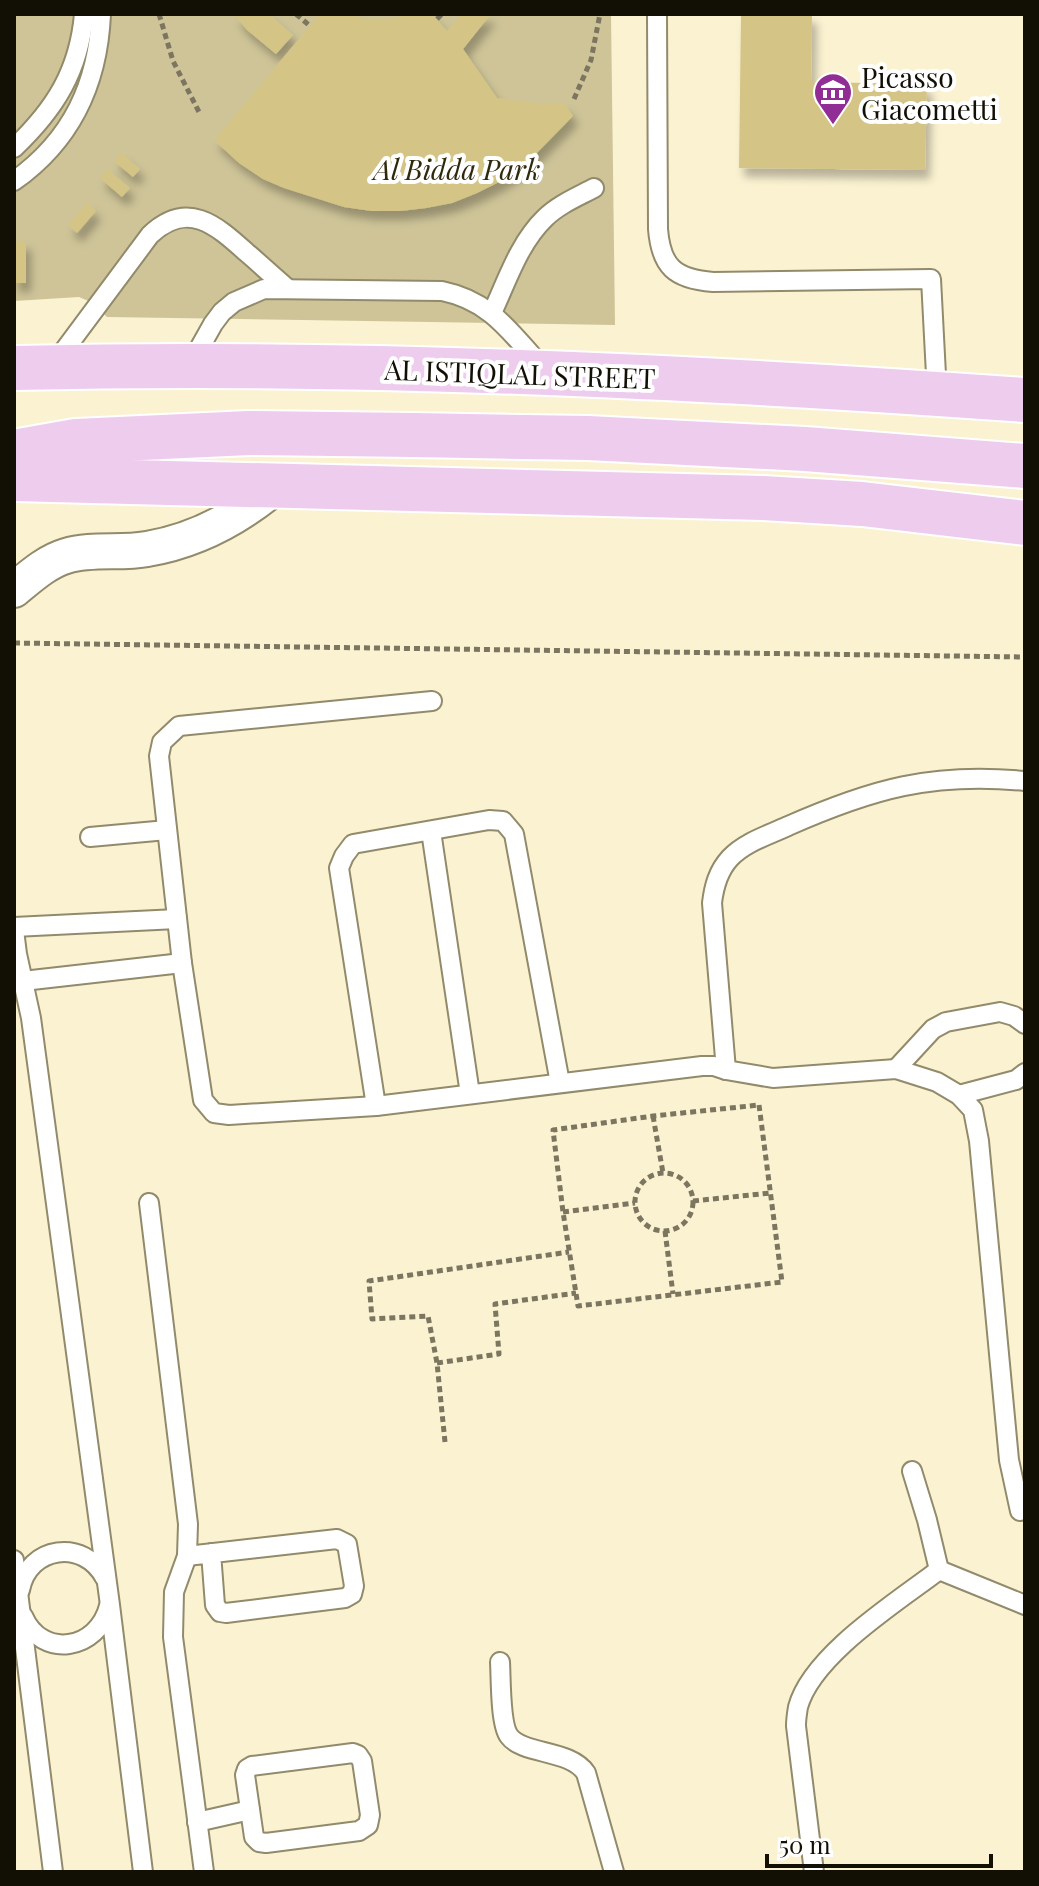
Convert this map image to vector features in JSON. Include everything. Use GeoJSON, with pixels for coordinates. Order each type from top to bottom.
{"type":"FeatureCollection","features":[{"type":"Feature","properties":{"kind":"main road","name":"AL ISTIQLAL STREET"},"geometry":{"type":"LineString","coordinates":[[33,368],[189,366],[547,373],[758,382],[1025,400]]}},
{"type":"Feature","properties":{"kind":"main road"},"geometry":{"type":"LineString","coordinates":[[14,452],[76,441],[233,434],[413,435],[588,438],[805,449],[1025,466]]}},
{"type":"Feature","properties":{"kind":"main road"},"geometry":{"type":"LineString","coordinates":[[14,479],[763,498],[862,504],[1017,528]]}},
{"type":"Feature","properties":{"kind":"street"},"geometry":{"type":"LineString","coordinates":[[15,590],[39,570],[68,555],[144,550],[185,540],[234,517],[275,487]]}},
{"type":"Feature","properties":{"kind":"lane"},"geometry":{"type":"LineString","coordinates":[[14,148],[48,113],[64,87],[76,59],[84,14]]}},
{"type":"Feature","properties":{"kind":"lane"},"geometry":{"type":"LineString","coordinates":[[14,181],[44,156],[74,117],[93,72],[101,14]]}},
{"type":"Feature","properties":{"kind":"lane"},"geometry":{"type":"LineString","coordinates":[[657,14],[658,229],[663,257],[671,268],[683,277],[713,282],[931,279],[937,394]]}},
{"type":"Feature","properties":{"kind":"lane"},"geometry":{"type":"LineString","coordinates":[[492,313],[535,229],[559,207],[594,188]]}},
{"type":"Feature","properties":{"kind":"lane"},"geometry":{"type":"LineString","coordinates":[[33,368],[150,235],[171,220],[196,218],[218,227],[288,289]]}},
{"type":"Feature","properties":{"kind":"lane"},"geometry":{"type":"LineString","coordinates":[[189,366],[222,312],[234,302],[264,289],[442,291],[477,302],[492,313],[547,373]]}},
{"type":"Feature","properties":{"kind":"lane"},"geometry":{"type":"LineString","coordinates":[[432,701],[179,726],[162,742],[159,756],[182,963],[203,1100],[214,1113],[229,1115],[376,1106],[702,1066],[773,1078],[896,1069],[937,1082],[959,1095],[973,1110],[979,1141],[1009,1460],[1020,1511]]}},
{"type":"Feature","properties":{"kind":"lane"},"geometry":{"type":"LineString","coordinates":[[726,1070],[712,903],[721,869],[730,858],[753,842],[815,814],[889,788],[942,779],[1025,781]]}},
{"type":"Feature","properties":{"kind":"lane"},"geometry":{"type":"LineString","coordinates":[[376,1106],[339,868],[353,844],[489,820],[503,821],[514,834],[560,1083]]}},
{"type":"Feature","properties":{"kind":"lane"},"geometry":{"type":"LineString","coordinates":[[90,837],[167,830]]}},
{"type":"Feature","properties":{"kind":"lane"},"geometry":{"type":"LineString","coordinates":[[431,831],[470,1094]]}},
{"type":"Feature","properties":{"kind":"lane"},"geometry":{"type":"LineString","coordinates":[[143,1872],[31,1018],[18,967],[14,929],[177,919]]}},
{"type":"Feature","properties":{"kind":"lane"},"geometry":{"type":"LineString","coordinates":[[18,967],[182,963]]}},
{"type":"Feature","properties":{"kind":"lane"},"geometry":{"type":"LineString","coordinates":[[896,1069],[933,1029],[946,1022],[1000,1012],[1014,1016],[1025,1024]]}},
{"type":"Feature","properties":{"kind":"lane"},"geometry":{"type":"LineString","coordinates":[[959,1095],[1016,1080],[1025,1073]]}},
{"type":"Feature","properties":{"kind":"lane"},"geometry":{"type":"LineString","coordinates":[[149,1203],[188,1524],[187,1556],[174,1592],[173,1637],[204,1872]]}},
{"type":"Feature","properties":{"kind":"lane"},"geometry":{"type":"LineString","coordinates":[[912,1471],[939,1570]]}},
{"type":"Feature","properties":{"kind":"lane"},"geometry":{"type":"LineString","coordinates":[[187,1556],[211,1553],[337,1539],[347,1544],[354,1586],[352,1594],[345,1598],[220,1612],[215,1605],[211,1553]]}},
{"type":"Feature","properties":{"kind":"lane"},"geometry":{"type":"LineString","coordinates":[[19,1594],[31,1567],[57,1552],[86,1558],[106,1580]]}},
{"type":"Feature","properties":{"kind":"lane"},"geometry":{"type":"LineString","coordinates":[[14,1560],[53,1872]]}},
{"type":"Feature","properties":{"kind":"lane"},"geometry":{"type":"LineString","coordinates":[[939,1570],[1025,1605]]}},
{"type":"Feature","properties":{"kind":"lane"},"geometry":{"type":"LineString","coordinates":[[814,1872],[796,1726],[798,1707],[806,1689],[836,1649],[939,1570]]}},
{"type":"Feature","properties":{"kind":"lane"},"geometry":{"type":"LineString","coordinates":[[22,1613],[26,1624],[43,1639],[53,1643],[75,1644],[85,1640],[102,1625],[110,1605]]}},
{"type":"Feature","properties":{"kind":"lane"},"geometry":{"type":"LineString","coordinates":[[500,1662],[504,1721],[508,1735],[516,1743],[573,1761],[582,1767],[614,1872]]}},
{"type":"Feature","properties":{"kind":"lane"},"geometry":{"type":"LineString","coordinates":[[353,1753],[362,1761],[370,1815],[368,1825],[359,1831],[259,1842],[254,1837],[250,1810],[245,1775],[252,1766],[353,1753]]}},
{"type":"Feature","properties":{"kind":"lane"},"geometry":{"type":"LineString","coordinates":[[197,1822],[250,1810]]}},
{"type":"Feature","properties":{"kind":"path"},"geometry":{"type":"LineString","coordinates":[[159,14],[173,61],[199,112]]}},
{"type":"Feature","properties":{"kind":"path"},"geometry":{"type":"LineString","coordinates":[[296,14],[310,26]]}},
{"type":"Feature","properties":{"kind":"path"},"geometry":{"type":"LineString","coordinates":[[574,99],[591,60],[600,14]]}},
{"type":"Feature","properties":{"kind":"path"},"geometry":{"type":"LineString","coordinates":[[14,643],[1025,657]]}},
{"type":"Feature","properties":{"kind":"path"},"geometry":{"type":"LineString","coordinates":[[759,1105],[782,1282],[578,1306],[553,1130],[653,1116],[759,1105]]}},
{"type":"Feature","properties":{"kind":"path"},"geometry":{"type":"LineString","coordinates":[[653,1116],[663,1173]]}},
{"type":"Feature","properties":{"kind":"path"},"geometry":{"type":"LineString","coordinates":[[663,1173],[684,1180],[691,1190],[693,1201],[685,1222],[676,1229],[665,1231],[644,1223],[635,1203],[636,1192],[643,1182],[652,1175],[663,1173]]}},
{"type":"Feature","properties":{"kind":"path"},"geometry":{"type":"LineString","coordinates":[[693,1201],[770,1193]]}},
{"type":"Feature","properties":{"kind":"path"},"geometry":{"type":"LineString","coordinates":[[563,1212],[635,1203]]}},
{"type":"Feature","properties":{"kind":"path"},"geometry":{"type":"LineString","coordinates":[[665,1231],[673,1294]]}},
{"type":"Feature","properties":{"kind":"path"},"geometry":{"type":"LineString","coordinates":[[445,1442],[437,1363],[428,1316],[372,1319],[369,1281],[569,1252]]}},
{"type":"Feature","properties":{"kind":"path"},"geometry":{"type":"LineString","coordinates":[[437,1363],[499,1354],[495,1304],[576,1293]]}},
{"type":"Feature","properties":{"kind":"green space","name":"Al Bidda Park"},"geometry":{"type":"Polygon","coordinates":[[[14,14],[611,14],[615,325],[107,317],[93,303],[79,297],[14,301],[14,14]]]}},
{"type":"Feature","properties":{"kind":"building"},"geometry":{"type":"Polygon","coordinates":[[[234,14],[269,14],[293,35],[276,54],[247,30],[234,14]]]}},
{"type":"Feature","properties":{"kind":"building"},"geometry":{"type":"Polygon","coordinates":[[[320,14],[349,14],[389,20],[410,14],[432,14],[447,31],[462,14],[491,14],[463,49],[497,98],[565,104],[573,116],[524,166],[501,181],[452,203],[400,211],[372,211],[344,207],[284,188],[239,163],[214,140],[320,14]]]}},
{"type":"Feature","properties":{"kind":"building","name":"Picasso Giacometti"},"geometry":{"type":"Polygon","coordinates":[[[741,14],[812,14],[811,82],[927,84],[925,170],[739,168],[741,14]]]}},
{"type":"Feature","properties":{"kind":"building"},"geometry":{"type":"Polygon","coordinates":[[[121,153],[140,169],[133,177],[114,161],[121,153]]]}},
{"type":"Feature","properties":{"kind":"building"},"geometry":{"type":"Polygon","coordinates":[[[107,169],[130,188],[122,197],[100,178],[107,169]]]}},
{"type":"Feature","properties":{"kind":"building"},"geometry":{"type":"Polygon","coordinates":[[[87,203],[96,211],[77,233],[68,225],[87,203]]]}},
{"type":"Feature","properties":{"kind":"building"},"geometry":{"type":"Polygon","coordinates":[[[14,241],[26,241],[26,283],[14,283],[14,241]]]}},
{"type":"Feature","properties":{"kind":"place","name":"Picasso Giacometti"},"geometry":{"type":"Point","coordinates":[833,126]}}]}
